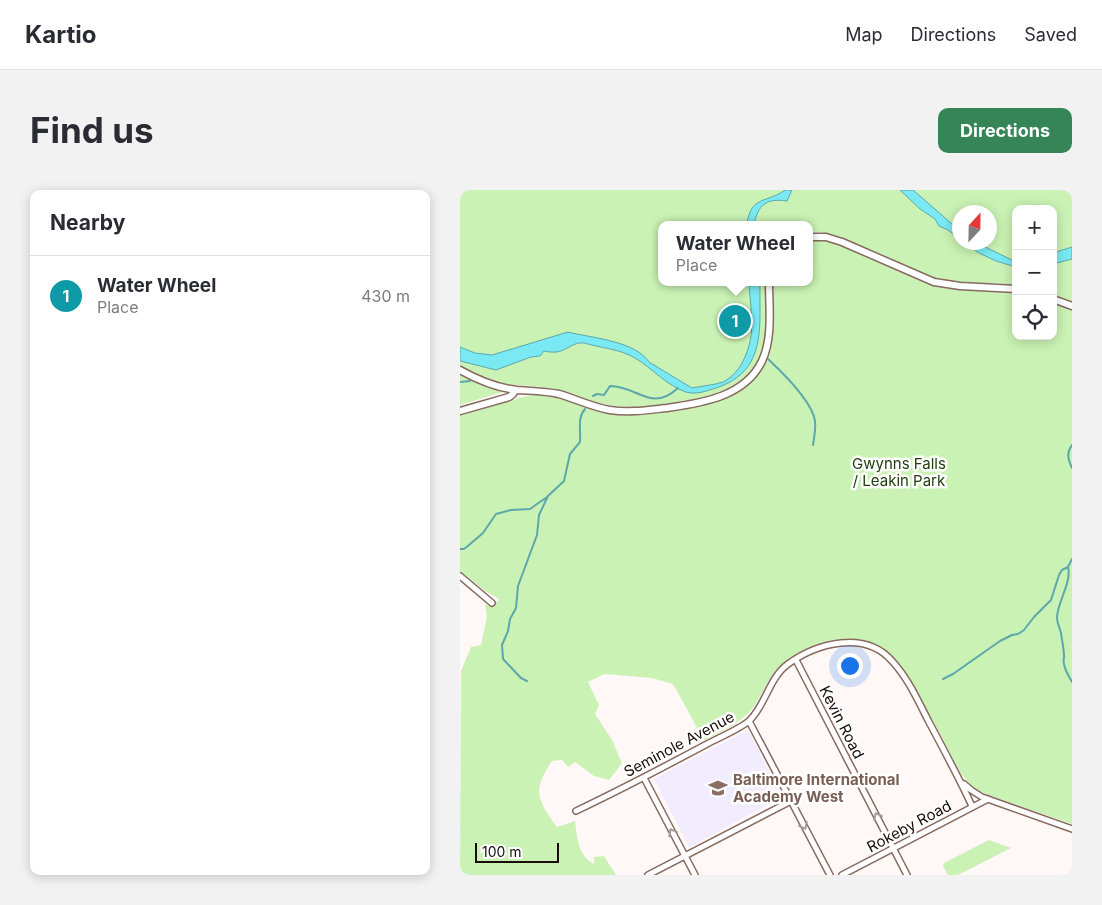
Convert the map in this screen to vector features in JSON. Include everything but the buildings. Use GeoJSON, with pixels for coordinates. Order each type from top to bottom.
{"type":"FeatureCollection","features":[{"type":"Feature","properties":{"kind":"street"},"geometry":{"type":"LineString","coordinates":[[813,237],[826,237],[842,242],[934,282],[960,286],[1012,289]]}},
{"type":"Feature","properties":{"kind":"street"},"geometry":{"type":"LineString","coordinates":[[460,370],[484,382],[513,389],[560,394],[596,407],[622,411],[651,410],[696,404],[718,397],[746,381],[761,362],[768,336],[769,286]]}},
{"type":"Feature","properties":{"kind":"street"},"geometry":{"type":"LineString","coordinates":[[1057,300],[1072,306]]}},
{"type":"Feature","properties":{"kind":"street"},"geometry":{"type":"LineString","coordinates":[[460,411],[509,397],[513,389]]}},
{"type":"Feature","properties":{"kind":"street"},"geometry":{"type":"LineString","coordinates":[[460,576],[492,603]]}},
{"type":"Feature","properties":{"kind":"street","name":"Seminole Avenue"},"geometry":{"type":"LineString","coordinates":[[576,811],[644,778],[749,721],[775,678],[788,665],[816,650],[840,643],[859,643],[884,653],[903,673],[972,806]]}},
{"type":"Feature","properties":{"kind":"street","name":"Kevin Road"},"geometry":{"type":"LineString","coordinates":[[796,660],[907,875]]}},
{"type":"Feature","properties":{"kind":"street"},"geometry":{"type":"LineString","coordinates":[[749,721],[830,875]]}},
{"type":"Feature","properties":{"kind":"street"},"geometry":{"type":"LineString","coordinates":[[644,778],[695,875]]}},
{"type":"Feature","properties":{"kind":"street","name":"Rokeby Road"},"geometry":{"type":"LineString","coordinates":[[959,778],[970,790],[988,799],[1072,829]]}},
{"type":"Feature","properties":{"kind":"street","name":"Rokeby Road"},"geometry":{"type":"LineString","coordinates":[[842,875],[988,799]]}},
{"type":"Feature","properties":{"kind":"street"},"geometry":{"type":"LineString","coordinates":[[648,875],[791,800]]}},
{"type":"Feature","properties":{"kind":"shaded area","name":"Baltimore International Academy West"},"geometry":{"type":"Polygon","coordinates":[[[748,730],[782,797],[689,847],[654,779],[748,730]]]}},
{"type":"Feature","properties":{"kind":"green space"},"geometry":{"type":"Polygon","coordinates":[[[460,190],[1072,190],[1072,302],[1057,296],[1057,205],[1012,205],[1012,285],[938,279],[902,266],[839,237],[827,233],[813,232],[813,221],[658,221],[658,286],[765,286],[766,332],[762,352],[758,361],[747,375],[732,386],[691,401],[646,407],[602,404],[548,388],[496,382],[460,366],[460,190]]]}},
{"type":"Feature","properties":{"kind":"green space","name":"Gwynns Falls / Leakin Park"},"geometry":{"type":"Polygon","coordinates":[[[817,238],[830,240],[929,283],[1012,291],[1012,340],[1057,340],[1057,302],[1072,308],[1072,824],[986,794],[973,787],[961,774],[911,680],[902,667],[881,647],[867,641],[851,638],[819,643],[792,656],[773,674],[754,706],[744,717],[704,740],[673,684],[652,678],[604,674],[588,682],[599,705],[595,714],[612,740],[622,763],[609,780],[594,776],[575,762],[568,767],[562,760],[552,761],[542,780],[540,788],[541,802],[557,827],[575,821],[581,851],[594,864],[594,857],[604,856],[616,875],[460,875],[461,671],[471,647],[481,645],[487,617],[485,605],[495,605],[499,599],[485,591],[460,571],[460,415],[526,396],[545,394],[562,397],[595,409],[658,412],[737,391],[766,357],[772,286],[813,286],[813,239],[817,238]]]}},
{"type":"Feature","properties":{"kind":"green space"},"geometry":{"type":"Polygon","coordinates":[[[460,373],[503,389],[503,392],[460,405],[460,373]]]}},
{"type":"Feature","properties":{"kind":"green space"},"geometry":{"type":"Polygon","coordinates":[[[989,840],[1011,848],[958,875],[948,875],[943,866],[944,863],[989,840]]]}},
{"type":"Feature","properties":{"kind":"water"},"geometry":{"type":"Polygon","coordinates":[[[785,190],[792,190],[787,201],[780,200],[764,204],[758,212],[755,221],[748,221],[749,215],[756,204],[785,190]]]}},
{"type":"Feature","properties":{"kind":"water"},"geometry":{"type":"Polygon","coordinates":[[[900,190],[913,190],[952,224],[952,233],[939,226],[935,219],[920,209],[900,190]]]}},
{"type":"Feature","properties":{"kind":"water"},"geometry":{"type":"Polygon","coordinates":[[[1072,247],[1072,259],[1057,263],[1057,252],[1072,247]]]}},
{"type":"Feature","properties":{"kind":"water"},"geometry":{"type":"Polygon","coordinates":[[[975,250],[991,250],[1012,260],[1012,266],[996,261],[975,250]]]}},
{"type":"Feature","properties":{"kind":"water"},"geometry":{"type":"Polygon","coordinates":[[[749,286],[760,286],[759,330],[753,359],[745,370],[733,380],[716,388],[697,393],[690,393],[679,389],[629,355],[584,343],[578,343],[559,352],[544,351],[540,356],[531,357],[496,370],[460,361],[460,347],[475,353],[492,355],[568,332],[625,345],[692,388],[723,382],[736,372],[748,349],[752,321],[749,286]]]}},
{"type":"Feature","properties":{"kind":"waterway"},"geometry":{"type":"LineString","coordinates":[[768,359],[803,396],[813,413],[815,421],[813,445]]}},
{"type":"Feature","properties":{"kind":"waterway"},"geometry":{"type":"LineString","coordinates":[[460,382],[470,381]]}},
{"type":"Feature","properties":{"kind":"waterway"},"geometry":{"type":"LineString","coordinates":[[593,396],[597,394],[604,395],[610,386],[620,387],[652,398],[668,395],[678,388]]}},
{"type":"Feature","properties":{"kind":"waterway"},"geometry":{"type":"LineString","coordinates":[[527,681],[521,678],[503,659],[502,645],[508,631],[510,619],[516,608],[518,586],[537,535],[539,515],[548,496],[564,481],[570,454],[580,442],[580,420],[585,409]]}},
{"type":"Feature","properties":{"kind":"waterway"},"geometry":{"type":"LineString","coordinates":[[1072,445],[1068,456],[1072,468]]}},
{"type":"Feature","properties":{"kind":"waterway"},"geometry":{"type":"LineString","coordinates":[[460,549],[464,549],[483,533],[496,514],[511,510],[530,509],[547,497]]}},
{"type":"Feature","properties":{"kind":"waterway"},"geometry":{"type":"LineString","coordinates":[[943,679],[1000,641],[1024,630],[1051,600],[1059,575],[1062,570],[1068,567],[1072,559]]}},
{"type":"Feature","properties":{"kind":"waterway"},"geometry":{"type":"LineString","coordinates":[[1068,567],[1068,579],[1059,606],[1057,622],[1061,633],[1065,667],[1072,682]]}},
{"type":"Feature","properties":{"kind":"place","name":"Water Wheel"},"geometry":{"type":"Point","coordinates":[735,321]}},
{"type":"Feature","properties":{"kind":"place","name":"Baltimore International Academy West"},"geometry":{"type":"Point","coordinates":[718,788]}}]}
